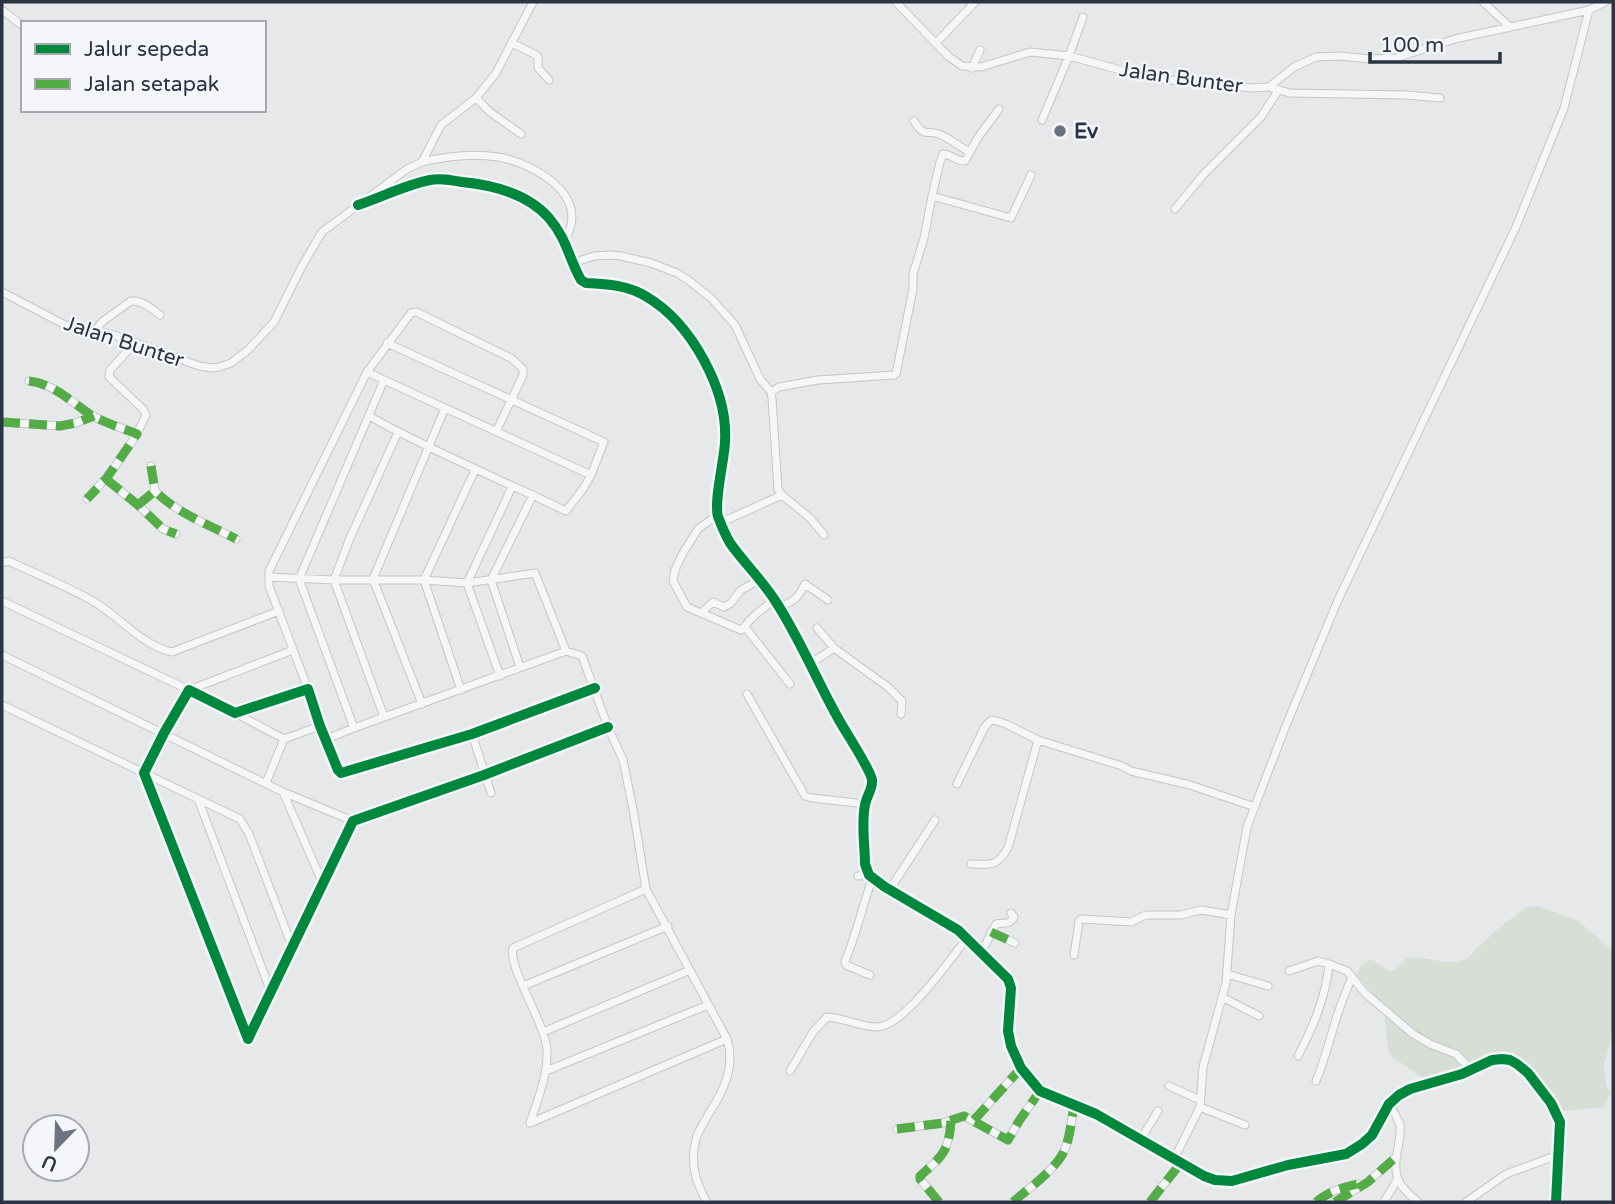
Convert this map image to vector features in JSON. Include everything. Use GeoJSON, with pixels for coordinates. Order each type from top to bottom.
{"type":"FeatureCollection","features":[{"type":"Feature","properties":{"kind":"street"},"geometry":{"type":"LineString","coordinates":[[422,162],[440,125],[476,98],[496,73],[533,2]]}},
{"type":"Feature","properties":{"kind":"street"},"geometry":{"type":"LineString","coordinates":[[896,2],[962,66],[972,68],[980,50]]}},
{"type":"Feature","properties":{"kind":"street"},"geometry":{"type":"LineString","coordinates":[[936,43],[975,2]]}},
{"type":"Feature","properties":{"kind":"street"},"geometry":{"type":"LineString","coordinates":[[1483,2],[1510,27]]}},
{"type":"Feature","properties":{"kind":"street","name":"Jalan Bunter"},"geometry":{"type":"LineString","coordinates":[[972,68],[1030,52],[1069,56],[1150,78],[1252,88],[1269,87],[1294,67],[1316,58],[1396,58],[1455,40],[1589,10],[1605,2]]}},
{"type":"Feature","properties":{"kind":"street"},"geometry":{"type":"LineString","coordinates":[[2,10],[21,24]]}},
{"type":"Feature","properties":{"kind":"street"},"geometry":{"type":"LineString","coordinates":[[1150,1202],[1177,1162],[1200,1103],[1203,1067],[1227,974],[1231,915],[1247,827],[1338,600],[1516,227],[1564,108],[1589,10]]}},
{"type":"Feature","properties":{"kind":"street"},"geometry":{"type":"LineString","coordinates":[[1042,120],[1083,17]]}},
{"type":"Feature","properties":{"kind":"street"},"geometry":{"type":"LineString","coordinates":[[512,43],[536,55],[538,68],[549,80]]}},
{"type":"Feature","properties":{"kind":"street"},"geometry":{"type":"LineString","coordinates":[[1269,87],[1290,93],[1440,98]]}},
{"type":"Feature","properties":{"kind":"street"},"geometry":{"type":"LineString","coordinates":[[1175,209],[1261,117],[1278,91]]}},
{"type":"Feature","properties":{"kind":"street"},"geometry":{"type":"LineString","coordinates":[[476,98],[490,113],[522,134]]}},
{"type":"Feature","properties":{"kind":"street"},"geometry":{"type":"LineString","coordinates":[[771,392],[779,387],[818,380],[896,373],[912,297],[913,274],[943,154],[963,161],[999,109]]}},
{"type":"Feature","properties":{"kind":"street"},"geometry":{"type":"LineString","coordinates":[[914,121],[925,133],[939,134],[970,152]]}},
{"type":"Feature","properties":{"kind":"street"},"geometry":{"type":"LineString","coordinates":[[422,162],[457,156],[499,157],[543,174],[563,193],[570,209],[571,226],[565,240]]}},
{"type":"Feature","properties":{"kind":"street","name":"Jalan Bunter"},"geometry":{"type":"LineString","coordinates":[[2,292],[71,328],[117,336],[199,366],[213,368],[230,363],[248,350],[274,322],[322,232],[407,169],[422,162]]}},
{"type":"Feature","properties":{"kind":"street"},"geometry":{"type":"LineString","coordinates":[[932,196],[1011,218],[1031,175]]}},
{"type":"Feature","properties":{"kind":"street"},"geometry":{"type":"LineString","coordinates":[[358,205],[440,179],[477,183],[508,191],[540,209],[550,219],[565,240],[581,280],[622,286],[648,297],[679,323],[706,362],[720,403],[726,436],[718,519],[729,541],[777,603],[871,775],[871,788],[865,804],[865,864],[871,876],[948,922],[1009,979],[1008,1031],[1011,1046],[1021,1068],[1040,1091],[1096,1114],[1203,1176],[1227,1181],[1288,1164],[1346,1154],[1372,1135],[1389,1104],[1399,1095],[1410,1089],[1447,1080],[1492,1060],[1502,1059],[1517,1064],[1528,1073],[1551,1103],[1560,1122],[1556,1202]]}},
{"type":"Feature","properties":{"kind":"street"},"geometry":{"type":"LineString","coordinates":[[573,264],[594,256],[610,255],[651,263],[688,279],[711,298],[735,325],[760,379],[771,392],[778,489],[824,534]]}},
{"type":"Feature","properties":{"kind":"street"},"geometry":{"type":"LineString","coordinates":[[94,330],[131,301],[145,304],[160,315]]}},
{"type":"Feature","properties":{"kind":"street"},"geometry":{"type":"LineString","coordinates":[[496,432],[523,369],[512,358],[416,312],[411,313],[367,372],[269,571],[269,586],[320,726],[341,773],[472,734],[595,688]]}},
{"type":"Feature","properties":{"kind":"street"},"geometry":{"type":"LineString","coordinates":[[369,416],[475,470],[566,511],[591,475],[604,442],[387,342]]}},
{"type":"Feature","properties":{"kind":"street"},"geometry":{"type":"LineString","coordinates":[[87,499],[106,479],[137,434],[146,415],[109,377],[109,373],[135,344]]}},
{"type":"Feature","properties":{"kind":"street"},"geometry":{"type":"LineString","coordinates":[[367,372],[591,475]]}},
{"type":"Feature","properties":{"kind":"street"},"geometry":{"type":"LineString","coordinates":[[354,727],[299,579],[384,380]]}},
{"type":"Feature","properties":{"kind":"street"},"geometry":{"type":"LineString","coordinates":[[29,381],[43,383],[61,392],[94,416],[137,434]]}},
{"type":"Feature","properties":{"kind":"street"},"geometry":{"type":"LineString","coordinates":[[422,704],[373,579],[444,408]]}},
{"type":"Feature","properties":{"kind":"street"},"geometry":{"type":"LineString","coordinates":[[2,422],[60,426],[94,416]]}},
{"type":"Feature","properties":{"kind":"street"},"geometry":{"type":"LineString","coordinates":[[384,717],[334,580],[398,432]]}},
{"type":"Feature","properties":{"kind":"street"},"geometry":{"type":"LineString","coordinates":[[151,466],[155,491],[168,505],[236,539]]}},
{"type":"Feature","properties":{"kind":"street"},"geometry":{"type":"LineString","coordinates":[[461,690],[424,580],[475,470]]}},
{"type":"Feature","properties":{"kind":"street"},"geometry":{"type":"LineString","coordinates":[[106,479],[163,528],[176,534]]}},
{"type":"Feature","properties":{"kind":"street"},"geometry":{"type":"LineString","coordinates":[[500,676],[467,583],[512,487]]}},
{"type":"Feature","properties":{"kind":"street"},"geometry":{"type":"LineString","coordinates":[[138,505],[155,491]]}},
{"type":"Feature","properties":{"kind":"street"},"geometry":{"type":"LineString","coordinates":[[520,667],[491,580],[533,495]]}},
{"type":"Feature","properties":{"kind":"street"},"geometry":{"type":"LineString","coordinates":[[782,495],[698,529],[683,553],[674,575],[676,589],[687,607],[741,630],[762,609],[796,599],[807,584],[828,600]]}},
{"type":"Feature","properties":{"kind":"street"},"geometry":{"type":"LineString","coordinates":[[2,563],[9,561],[95,603],[142,637],[172,652],[279,611]]}},
{"type":"Feature","properties":{"kind":"street"},"geometry":{"type":"LineString","coordinates":[[269,577],[467,583],[535,573],[566,651]]}},
{"type":"Feature","properties":{"kind":"street"},"geometry":{"type":"LineString","coordinates":[[701,613],[713,602],[724,607],[731,603],[741,590],[761,579]]}},
{"type":"Feature","properties":{"kind":"street"},"geometry":{"type":"LineString","coordinates":[[2,601],[189,690],[284,739],[320,726]]}},
{"type":"Feature","properties":{"kind":"street"},"geometry":{"type":"LineString","coordinates":[[745,627],[790,684]]}},
{"type":"Feature","properties":{"kind":"street"},"geometry":{"type":"LineString","coordinates":[[817,628],[834,648],[888,687],[902,701],[901,714]]}},
{"type":"Feature","properties":{"kind":"street"},"geometry":{"type":"LineString","coordinates":[[810,664],[834,648]]}},
{"type":"Feature","properties":{"kind":"street"},"geometry":{"type":"LineString","coordinates":[[293,650],[189,690],[144,773],[248,1039],[352,821]]}},
{"type":"Feature","properties":{"kind":"street"},"geometry":{"type":"LineString","coordinates":[[326,739],[566,651],[582,656],[623,760],[634,809],[646,889],[668,926],[730,1049],[731,1064],[722,1094],[696,1139],[696,1183],[707,1202]]}},
{"type":"Feature","properties":{"kind":"street"},"geometry":{"type":"LineString","coordinates":[[2,655],[283,792],[352,821],[484,775],[608,727]]}},
{"type":"Feature","properties":{"kind":"street"},"geometry":{"type":"LineString","coordinates":[[234,713],[308,689]]}},
{"type":"Feature","properties":{"kind":"street"},"geometry":{"type":"LineString","coordinates":[[747,694],[805,796],[865,804]]}},
{"type":"Feature","properties":{"kind":"street"},"geometry":{"type":"LineString","coordinates":[[2,705],[240,819],[244,823],[292,946]]}},
{"type":"Feature","properties":{"kind":"street"},"geometry":{"type":"LineString","coordinates":[[957,784],[984,728],[992,720],[1038,740],[1122,766],[1131,772],[1190,785],[1255,807]]}},
{"type":"Feature","properties":{"kind":"street"},"geometry":{"type":"LineString","coordinates":[[472,734],[491,793]]}},
{"type":"Feature","properties":{"kind":"street"},"geometry":{"type":"LineString","coordinates":[[266,783],[284,739]]}},
{"type":"Feature","properties":{"kind":"street"},"geometry":{"type":"LineString","coordinates":[[971,864],[989,865],[1000,861],[1008,848],[1038,740]]}},
{"type":"Feature","properties":{"kind":"street"},"geometry":{"type":"LineString","coordinates":[[283,792],[323,884]]}},
{"type":"Feature","properties":{"kind":"street"},"geometry":{"type":"LineString","coordinates":[[198,798],[271,992]]}},
{"type":"Feature","properties":{"kind":"street"},"geometry":{"type":"LineString","coordinates":[[890,889],[935,820]]}},
{"type":"Feature","properties":{"kind":"street"},"geometry":{"type":"LineString","coordinates":[[858,876],[871,876]]}},
{"type":"Feature","properties":{"kind":"street"},"geometry":{"type":"LineString","coordinates":[[870,975],[846,965],[845,961],[855,939],[871,876]]}},
{"type":"Feature","properties":{"kind":"street"},"geometry":{"type":"LineString","coordinates":[[646,889],[513,948],[512,954],[547,1048],[546,1071],[530,1123],[727,1039]]}},
{"type":"Feature","properties":{"kind":"street"},"geometry":{"type":"LineString","coordinates":[[1074,956],[1079,921],[1082,919],[1130,922],[1146,915],[1181,915],[1202,910],[1231,915]]}},
{"type":"Feature","properties":{"kind":"street"},"geometry":{"type":"LineString","coordinates":[[981,950],[996,924],[1009,923],[1013,919],[1011,913]]}},
{"type":"Feature","properties":{"kind":"street"},"geometry":{"type":"LineString","coordinates":[[523,986],[668,926]]}},
{"type":"Feature","properties":{"kind":"street"},"geometry":{"type":"LineString","coordinates":[[991,932],[1015,943]]}},
{"type":"Feature","properties":{"kind":"street"},"geometry":{"type":"LineString","coordinates":[[790,1071],[813,1032],[827,1017],[877,1028],[889,1025],[915,1003],[967,938]]}},
{"type":"Feature","properties":{"kind":"street"},"geometry":{"type":"LineString","coordinates":[[1289,971],[1318,961],[1347,971],[1365,993],[1413,1034],[1456,1054],[1471,1070]]}},
{"type":"Feature","properties":{"kind":"street"},"geometry":{"type":"LineString","coordinates":[[1298,1056],[1320,1007],[1329,964]]}},
{"type":"Feature","properties":{"kind":"street"},"geometry":{"type":"LineString","coordinates":[[543,1032],[690,970]]}},
{"type":"Feature","properties":{"kind":"street"},"geometry":{"type":"LineString","coordinates":[[1227,974],[1268,986]]}},
{"type":"Feature","properties":{"kind":"street"},"geometry":{"type":"LineString","coordinates":[[1316,1081],[1341,1003],[1352,978]]}},
{"type":"Feature","properties":{"kind":"street"},"geometry":{"type":"LineString","coordinates":[[1222,997],[1259,1016]]}},
{"type":"Feature","properties":{"kind":"street"},"geometry":{"type":"LineString","coordinates":[[546,1071],[708,1005]]}},
{"type":"Feature","properties":{"kind":"street"},"geometry":{"type":"LineString","coordinates":[[974,1120],[1021,1068]]}},
{"type":"Feature","properties":{"kind":"street"},"geometry":{"type":"LineString","coordinates":[[1169,1086],[1245,1125]]}},
{"type":"Feature","properties":{"kind":"street"},"geometry":{"type":"LineString","coordinates":[[897,1129],[943,1123],[964,1116],[1008,1140],[1040,1091]]}},
{"type":"Feature","properties":{"kind":"street"},"geometry":{"type":"LineString","coordinates":[[1389,1104],[1400,1125],[1396,1157],[1397,1180],[1405,1192],[1418,1202]]}},
{"type":"Feature","properties":{"kind":"street"},"geometry":{"type":"LineString","coordinates":[[1013,1202],[1061,1156],[1068,1139],[1074,1106]]}},
{"type":"Feature","properties":{"kind":"street"},"geometry":{"type":"LineString","coordinates":[[1141,1139],[1158,1111]]}},
{"type":"Feature","properties":{"kind":"street"},"geometry":{"type":"LineString","coordinates":[[939,1202],[920,1176],[944,1152],[950,1137],[951,1120]]}},
{"type":"Feature","properties":{"kind":"street"},"geometry":{"type":"LineString","coordinates":[[1466,1202],[1506,1174],[1558,1155]]}},
{"type":"Feature","properties":{"kind":"street"},"geometry":{"type":"LineString","coordinates":[[1335,1202],[1368,1182],[1396,1157]]}},
{"type":"Feature","properties":{"kind":"street"},"geometry":{"type":"LineString","coordinates":[[1384,1202],[1397,1180]]}},
{"type":"Feature","properties":{"kind":"street"},"geometry":{"type":"LineString","coordinates":[[1316,1202],[1339,1188],[1368,1182]]}},
{"type":"Feature","properties":{"kind":"street"},"geometry":{"type":"LineString","coordinates":[[1345,1202],[1350,1193]]}},
{"type":"Feature","properties":{"kind":"shaded area"},"geometry":{"type":"Polygon","coordinates":[[[1538,906],[1577,920],[1613,951],[1613,1033],[1604,1064],[1606,1086],[1611,1092],[1604,1107],[1563,1111],[1547,1085],[1528,1063],[1515,1059],[1500,1057],[1468,1071],[1432,1081],[1424,1079],[1391,1056],[1384,1011],[1378,999],[1356,975],[1360,967],[1371,959],[1390,971],[1395,970],[1406,959],[1414,957],[1447,962],[1468,958],[1500,927],[1527,907],[1538,906]]]}},
{"type":"Feature","properties":{"kind":"marked path"},"geometry":{"type":"LineString","coordinates":[[29,381],[47,386],[91,415],[137,434],[106,479],[87,499]]}},
{"type":"Feature","properties":{"kind":"marked path"},"geometry":{"type":"LineString","coordinates":[[2,422],[60,426],[94,416]]}},
{"type":"Feature","properties":{"kind":"marked path"},"geometry":{"type":"LineString","coordinates":[[151,466],[155,491]]}},
{"type":"Feature","properties":{"kind":"marked path"},"geometry":{"type":"LineString","coordinates":[[106,479],[163,529],[176,534]]}},
{"type":"Feature","properties":{"kind":"marked path"},"geometry":{"type":"LineString","coordinates":[[138,505],[155,491],[183,512],[236,539]]}},
{"type":"Feature","properties":{"kind":"marked path"},"geometry":{"type":"LineString","coordinates":[[991,932],[1015,943]]}},
{"type":"Feature","properties":{"kind":"marked path"},"geometry":{"type":"LineString","coordinates":[[974,1120],[1021,1068]]}},
{"type":"Feature","properties":{"kind":"marked path"},"geometry":{"type":"LineString","coordinates":[[897,1129],[943,1123],[964,1116],[1008,1140],[1040,1091]]}},
{"type":"Feature","properties":{"kind":"marked path"},"geometry":{"type":"LineString","coordinates":[[1013,1202],[1046,1174],[1062,1155],[1069,1138],[1074,1106]]}},
{"type":"Feature","properties":{"kind":"marked path"},"geometry":{"type":"LineString","coordinates":[[939,1202],[920,1176],[943,1152],[949,1139],[951,1120]]}},
{"type":"Feature","properties":{"kind":"marked path"},"geometry":{"type":"LineString","coordinates":[[1335,1202],[1368,1182],[1396,1157]]}},
{"type":"Feature","properties":{"kind":"marked path"},"geometry":{"type":"LineString","coordinates":[[1150,1202],[1180,1164]]}},
{"type":"Feature","properties":{"kind":"marked path"},"geometry":{"type":"LineString","coordinates":[[1316,1202],[1336,1190],[1357,1184]]}},
{"type":"Feature","properties":{"kind":"cycle path"},"geometry":{"type":"LineString","coordinates":[[358,205],[434,179],[474,183],[509,192],[531,203],[549,218],[560,234],[581,280],[640,293],[663,309],[692,341],[713,380],[724,421],[725,441],[717,504],[721,525],[730,543],[785,616],[871,775],[872,783],[863,820],[865,864],[869,875],[958,930],[1008,979],[1011,988],[1008,1031],[1011,1046],[1021,1068],[1040,1091],[1096,1114],[1204,1176],[1232,1181],[1288,1165],[1346,1154],[1372,1135],[1389,1104],[1399,1095],[1410,1089],[1462,1074],[1492,1060],[1510,1060],[1528,1073],[1551,1103],[1560,1122],[1556,1202]]}},
{"type":"Feature","properties":{"kind":"cycle path"},"geometry":{"type":"LineString","coordinates":[[595,688],[472,734],[341,773],[320,726],[308,689],[235,713],[189,690],[144,773],[248,1039],[353,821],[484,775],[608,727]]}},
{"type":"Feature","properties":{"kind":"place","name":"Ev"},"geometry":{"type":"Point","coordinates":[1060,131]}}]}
